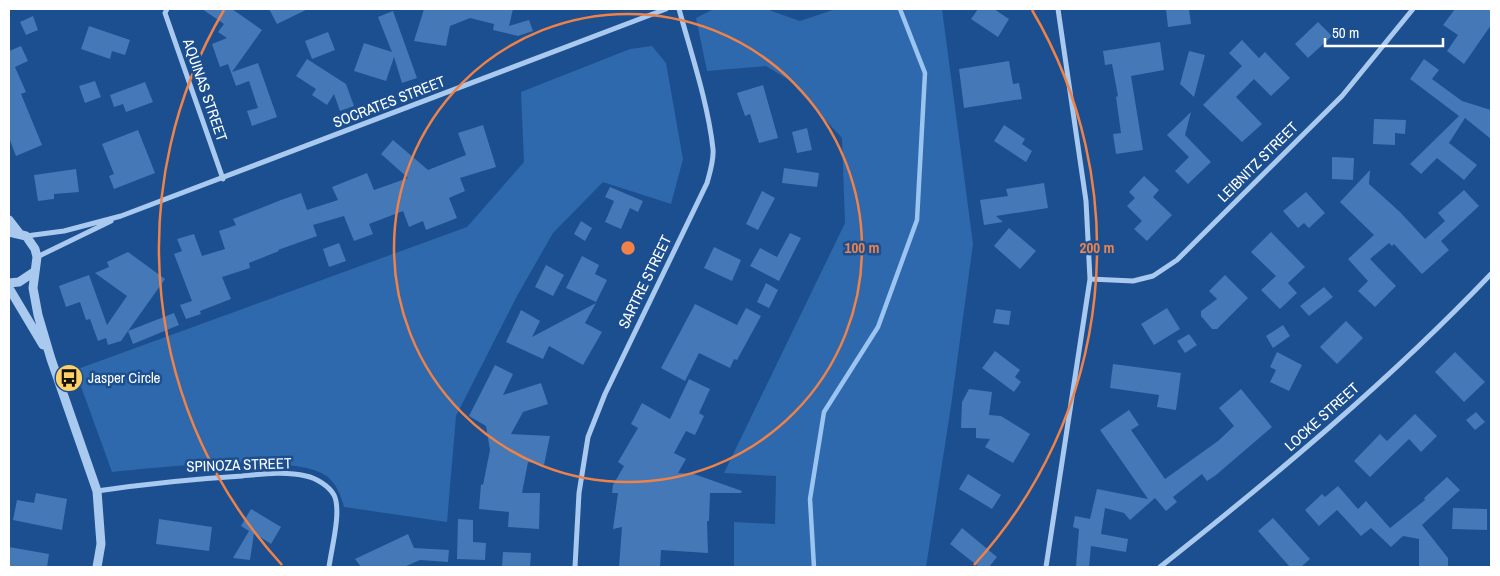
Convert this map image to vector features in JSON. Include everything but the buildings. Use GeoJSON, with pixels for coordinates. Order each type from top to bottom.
{"type":"FeatureCollection","features":[{"type":"Feature","properties":{"kind":"street","name":"AQUINAS STREET"},"geometry":{"type":"LineString","coordinates":[[166,9],[165,13],[222,179]]}},
{"type":"Feature","properties":{"kind":"street","name":"SOCRATES STREET"},"geometry":{"type":"LineString","coordinates":[[22,234],[64,231],[121,216],[666,9]]}},
{"type":"Feature","properties":{"kind":"street","name":"SARTRE STREET"},"geometry":{"type":"LineString","coordinates":[[575,567],[578,492],[588,437],[605,394],[707,183],[712,166],[713,150],[700,85],[679,9]]}},
{"type":"Feature","properties":{"kind":"street"},"geometry":{"type":"LineString","coordinates":[[1046,567],[1090,280],[1086,201],[1058,9]]}},
{"type":"Feature","properties":{"kind":"street","name":"LEIBNITZ STREET"},"geometry":{"type":"LineString","coordinates":[[1090,280],[1133,281],[1153,276],[1177,260],[1342,96],[1413,9]]}},
{"type":"Feature","properties":{"kind":"street","name":"SOCRATES STREET"},"geometry":{"type":"LineString","coordinates":[[37,257],[121,216]]}},
{"type":"Feature","properties":{"kind":"street"},"geometry":{"type":"LineString","coordinates":[[9,220],[35,249],[37,257],[33,288],[38,315],[50,359],[97,491],[101,544],[97,567]]}},
{"type":"Feature","properties":{"kind":"street"},"geometry":{"type":"LineString","coordinates":[[9,232],[22,234]]}},
{"type":"Feature","properties":{"kind":"street"},"geometry":{"type":"LineString","coordinates":[[9,283],[20,282],[34,272]]}},
{"type":"Feature","properties":{"kind":"street","name":"LOCKE STREET"},"geometry":{"type":"LineString","coordinates":[[1160,567],[1266,482],[1356,404],[1491,274]]}},
{"type":"Feature","properties":{"kind":"street"},"geometry":{"type":"LineString","coordinates":[[9,288],[50,359]]}},
{"type":"Feature","properties":{"kind":"street","name":"SPINOZA STREET"},"geometry":{"type":"LineString","coordinates":[[97,491],[188,479],[283,473],[308,476],[323,483],[334,496],[336,510],[328,567]]}},
{"type":"Feature","properties":{"kind":"shaded area"},"geometry":{"type":"Polygon","coordinates":[[[714,9],[766,9],[800,21],[836,9],[942,9],[973,244],[951,406],[926,567],[734,567],[734,522],[775,524],[776,476],[724,473],[845,223],[842,138],[789,80],[766,66],[707,71],[696,18],[714,9]]]}},
{"type":"Feature","properties":{"kind":"shaded area"},"geometry":{"type":"Polygon","coordinates":[[[652,46],[666,63],[683,159],[671,204],[603,182],[553,233],[517,296],[456,416],[447,522],[344,507],[338,491],[328,477],[311,469],[287,465],[224,463],[112,472],[75,370],[467,227],[524,162],[521,92],[630,49],[652,46]]]}},
{"type":"Feature","properties":{"kind":"waterway"},"geometry":{"type":"LineString","coordinates":[[814,567],[810,499],[824,412],[878,327],[917,220],[925,73],[900,9]]}},
{"type":"Feature","properties":{"kind":"place","name":"Jasper Circle"},"geometry":{"type":"Point","coordinates":[69,378]}}]}
